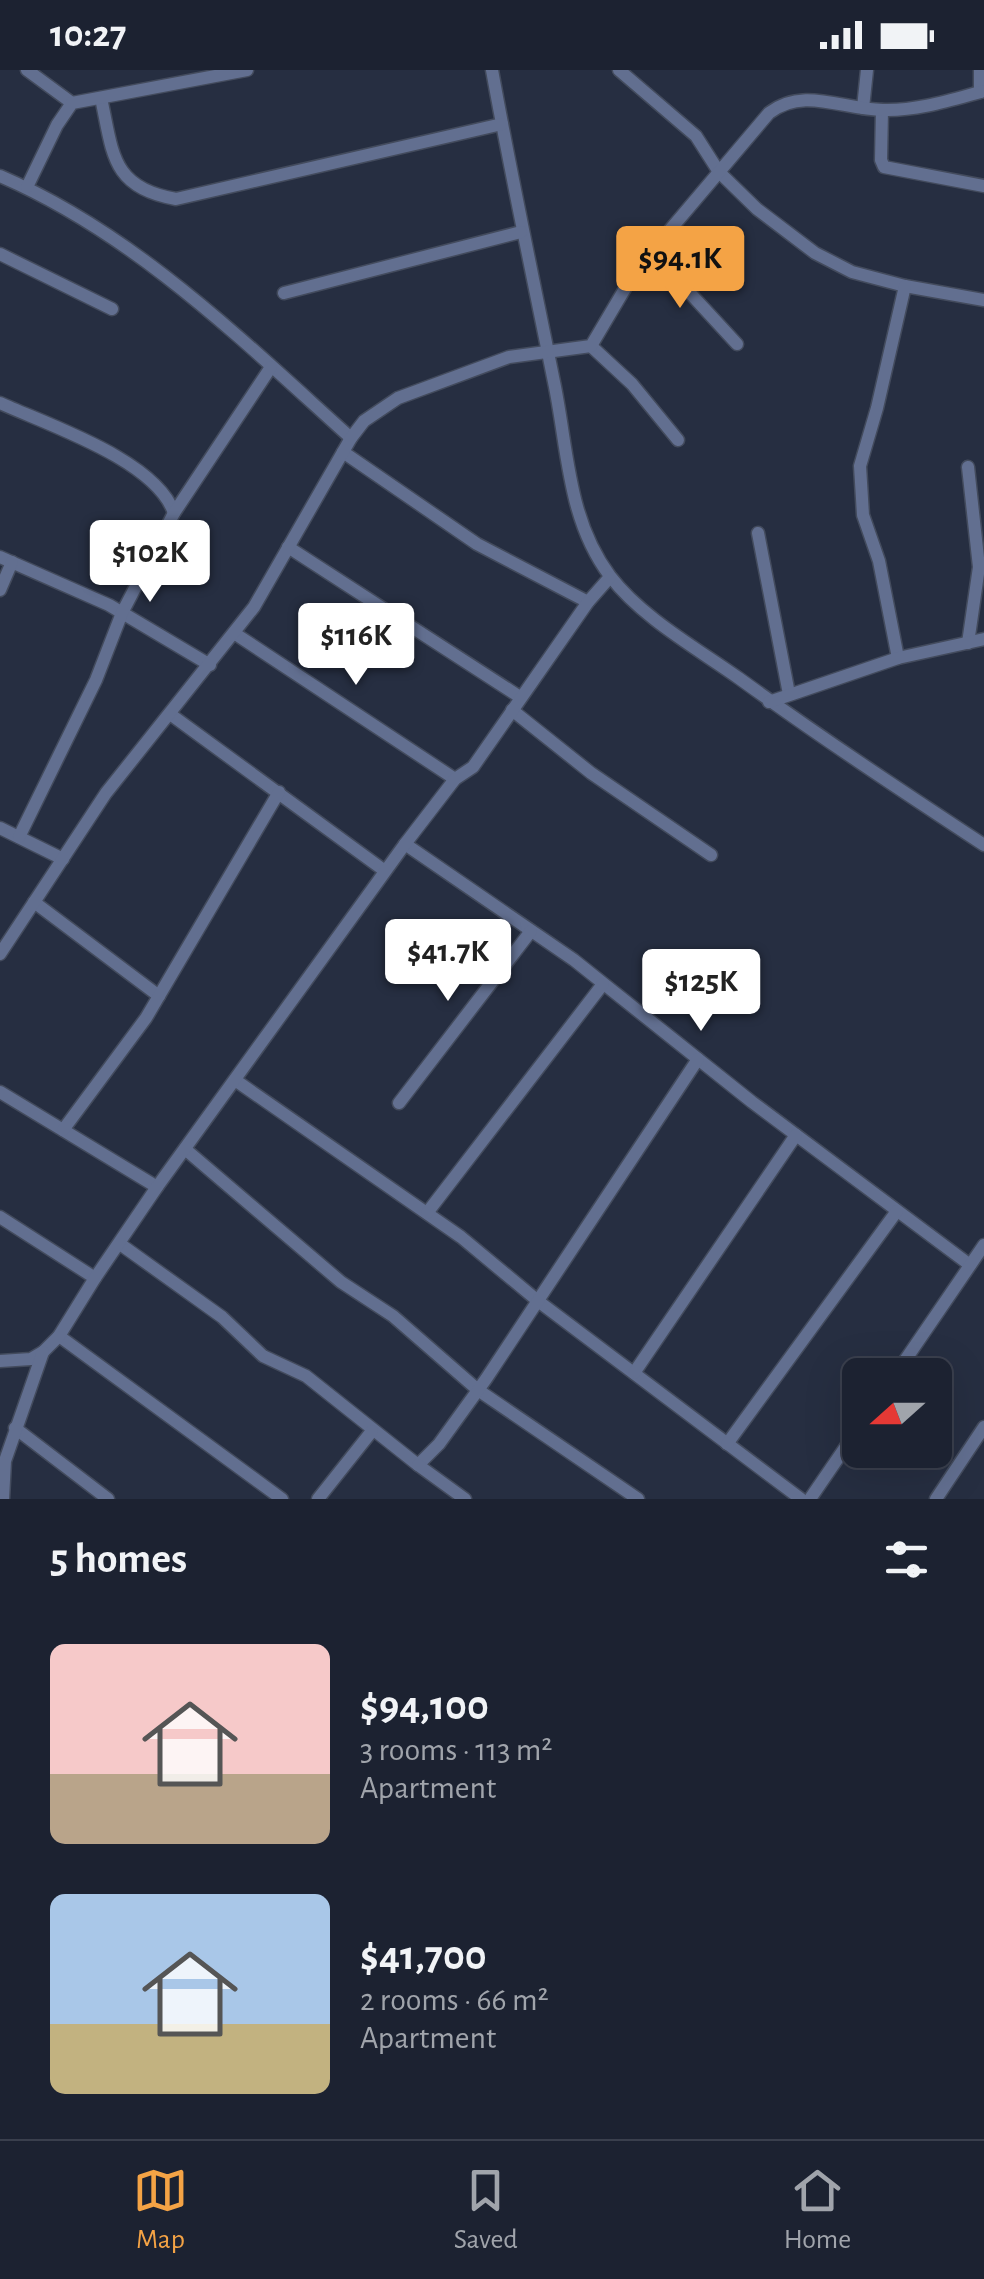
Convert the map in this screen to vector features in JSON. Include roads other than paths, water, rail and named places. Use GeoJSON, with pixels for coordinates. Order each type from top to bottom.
{"type":"FeatureCollection","features":[{"type":"Feature","properties":{"kind":"street"},"geometry":{"type":"LineString","coordinates":[[27,70],[72,102],[178,77],[248,70]]}},
{"type":"Feature","properties":{"kind":"street"},"geometry":{"type":"LineString","coordinates":[[492,70],[572,492],[594,550],[610,577],[700,654],[984,845]]}},
{"type":"Feature","properties":{"kind":"street"},"geometry":{"type":"LineString","coordinates":[[620,70],[696,136],[719,172],[757,208],[815,253],[852,272],[984,300]]}},
{"type":"Feature","properties":{"kind":"street"},"geometry":{"type":"LineString","coordinates":[[863,108],[867,70]]}},
{"type":"Feature","properties":{"kind":"street"},"geometry":{"type":"LineString","coordinates":[[591,346],[612,306],[652,252],[782,102],[799,98],[882,110],[912,109],[982,92],[980,70]]}},
{"type":"Feature","properties":{"kind":"street"},"geometry":{"type":"LineString","coordinates":[[101,98],[114,158],[125,178],[146,192],[176,200],[502,124]]}},
{"type":"Feature","properties":{"kind":"street"},"geometry":{"type":"LineString","coordinates":[[27,187],[72,102]]}},
{"type":"Feature","properties":{"kind":"street"},"geometry":{"type":"LineString","coordinates":[[882,110],[880,160],[884,168],[984,186]]}},
{"type":"Feature","properties":{"kind":"street"},"geometry":{"type":"LineString","coordinates":[[0,176],[99,226],[182,290],[351,438]]}},
{"type":"Feature","properties":{"kind":"street"},"geometry":{"type":"LineString","coordinates":[[284,292],[521,232]]}},
{"type":"Feature","properties":{"kind":"street"},"geometry":{"type":"LineString","coordinates":[[652,252],[738,344]]}},
{"type":"Feature","properties":{"kind":"street"},"geometry":{"type":"LineString","coordinates":[[0,254],[112,310]]}},
{"type":"Feature","properties":{"kind":"street"},"geometry":{"type":"LineString","coordinates":[[898,658],[878,561],[863,515],[860,466],[878,408],[905,286]]}},
{"type":"Feature","properties":{"kind":"street"},"geometry":{"type":"LineString","coordinates":[[1,949],[106,793],[254,607],[351,438],[376,411],[398,398],[509,357],[591,346],[632,384],[678,440]]}},
{"type":"Feature","properties":{"kind":"street"},"geometry":{"type":"LineString","coordinates":[[18,837],[96,680],[122,613],[174,513],[271,367]]}},
{"type":"Feature","properties":{"kind":"street"},"geometry":{"type":"LineString","coordinates":[[0,403],[106,452],[145,476],[165,495],[174,513]]}},
{"type":"Feature","properties":{"kind":"street"},"geometry":{"type":"LineString","coordinates":[[343,452],[477,544],[588,602]]}},
{"type":"Feature","properties":{"kind":"street"},"geometry":{"type":"LineString","coordinates":[[968,467],[979,567],[968,643]]}},
{"type":"Feature","properties":{"kind":"street"},"geometry":{"type":"LineString","coordinates":[[758,533],[790,694]]}},
{"type":"Feature","properties":{"kind":"street"},"geometry":{"type":"LineString","coordinates":[[288,547],[516,703],[591,774],[711,855]]}},
{"type":"Feature","properties":{"kind":"street"},"geometry":{"type":"LineString","coordinates":[[0,590],[6,559],[122,613],[210,664]]}},
{"type":"Feature","properties":{"kind":"street"},"geometry":{"type":"LineString","coordinates":[[0,1361],[30,1359],[59,1336],[157,1188],[404,844],[455,779],[473,767],[588,602],[610,577]]}},
{"type":"Feature","properties":{"kind":"street"},"geometry":{"type":"LineString","coordinates":[[234,633],[455,779]]}},
{"type":"Feature","properties":{"kind":"street"},"geometry":{"type":"LineString","coordinates":[[769,702],[898,658],[984,639]]}},
{"type":"Feature","properties":{"kind":"street"},"geometry":{"type":"LineString","coordinates":[[170,714],[385,871]]}},
{"type":"Feature","properties":{"kind":"street"},"geometry":{"type":"LineString","coordinates":[[63,1130],[160,996],[279,792]]}},
{"type":"Feature","properties":{"kind":"street"},"geometry":{"type":"LineString","coordinates":[[0,828],[63,858]]}},
{"type":"Feature","properties":{"kind":"street"},"geometry":{"type":"LineString","coordinates":[[404,844],[603,984],[970,1265]]}},
{"type":"Feature","properties":{"kind":"street"},"geometry":{"type":"LineString","coordinates":[[34,902],[160,996]]}},
{"type":"Feature","properties":{"kind":"street"},"geometry":{"type":"LineString","coordinates":[[398,1103],[531,931]]}},
{"type":"Feature","properties":{"kind":"street"},"geometry":{"type":"LineString","coordinates":[[426,1213],[603,984]]}},
{"type":"Feature","properties":{"kind":"street"},"geometry":{"type":"LineString","coordinates":[[418,1465],[439,1444],[478,1390],[698,1059]]}},
{"type":"Feature","properties":{"kind":"street"},"geometry":{"type":"LineString","coordinates":[[235,1080],[426,1213],[801,1499]]}},
{"type":"Feature","properties":{"kind":"street"},"geometry":{"type":"LineString","coordinates":[[0,1092],[157,1188]]}},
{"type":"Feature","properties":{"kind":"street"},"geometry":{"type":"LineString","coordinates":[[634,1373],[796,1135]]}},
{"type":"Feature","properties":{"kind":"street"},"geometry":{"type":"LineString","coordinates":[[185,1149],[341,1282],[393,1316],[478,1390],[638,1499]]}},
{"type":"Feature","properties":{"kind":"street"},"geometry":{"type":"LineString","coordinates":[[728,1444],[897,1211]]}},
{"type":"Feature","properties":{"kind":"street"},"geometry":{"type":"LineString","coordinates":[[0,1217],[95,1278]]}},
{"type":"Feature","properties":{"kind":"street"},"geometry":{"type":"LineString","coordinates":[[120,1244],[222,1317],[263,1356],[306,1376],[464,1499]]}},
{"type":"Feature","properties":{"kind":"street"},"geometry":{"type":"LineString","coordinates":[[907,1358],[984,1245]]}},
{"type":"Feature","properties":{"kind":"street"},"geometry":{"type":"LineString","coordinates":[[59,1336],[282,1499]]}},
{"type":"Feature","properties":{"kind":"street"},"geometry":{"type":"LineString","coordinates":[[3,1499],[5,1462],[43,1352]]}},
{"type":"Feature","properties":{"kind":"street"},"geometry":{"type":"LineString","coordinates":[[936,1499],[984,1427]]}},
{"type":"Feature","properties":{"kind":"street"},"geometry":{"type":"LineString","coordinates":[[16,1428],[108,1499]]}},
{"type":"Feature","properties":{"kind":"street"},"geometry":{"type":"LineString","coordinates":[[318,1499],[372,1431]]}},
{"type":"Feature","properties":{"kind":"street"},"geometry":{"type":"LineString","coordinates":[[810,1499],[842,1452]]}}]}
